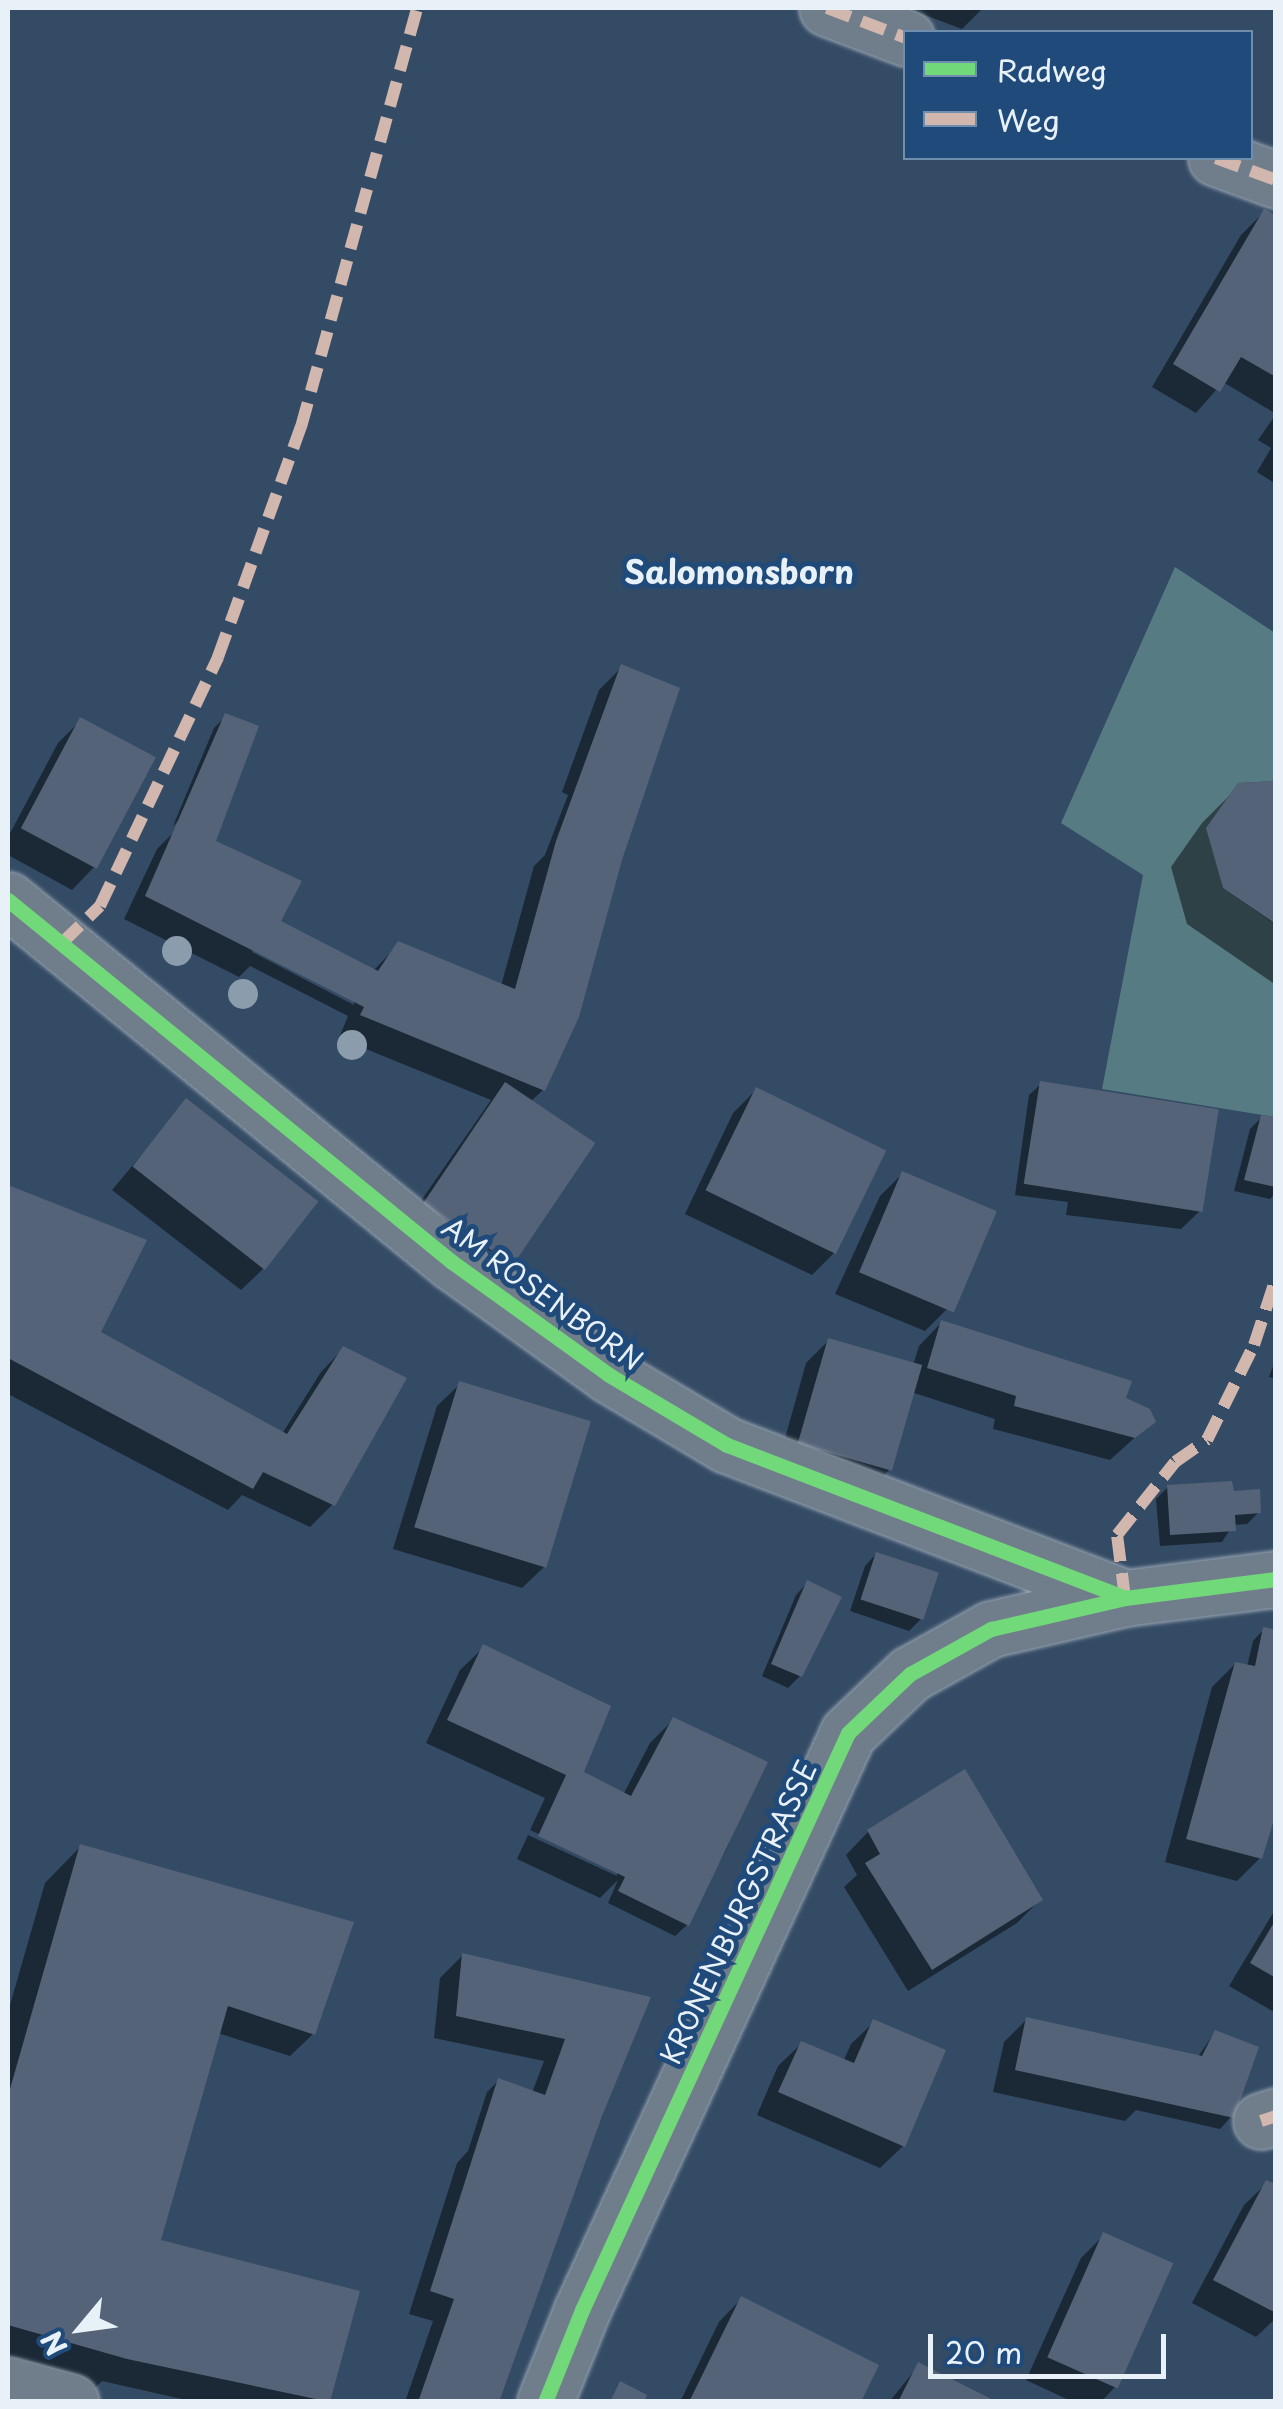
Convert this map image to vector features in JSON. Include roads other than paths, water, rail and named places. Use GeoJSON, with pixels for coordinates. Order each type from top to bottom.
{"type":"FeatureCollection","features":[{"type":"Feature","properties":{"kind":"street"},"geometry":{"type":"LineString","coordinates":[[828,8],[903,37]]}},
{"type":"Feature","properties":{"kind":"street"},"geometry":{"type":"LineString","coordinates":[[1221,160],[1276,180]]}},
{"type":"Feature","properties":{"kind":"street","name":"AM ROSENBORN"},"geometry":{"type":"LineString","coordinates":[[8,900],[452,1262],[608,1375],[727,1445],[1125,1598]]}},
{"type":"Feature","properties":{"kind":"street","name":"KRONENBURGSTRASSE"},"geometry":{"type":"LineString","coordinates":[[545,2402],[582,2310],[848,1733],[910,1674],[991,1629],[1125,1598],[1276,1579]]}},
{"type":"Feature","properties":{"kind":"street"},"geometry":{"type":"LineString","coordinates":[[8,2385],[71,2402]]}},
{"type":"Feature","properties":{"kind":"district","name":"Salomonsborn"},"geometry":{"type":"Point","coordinates":[739,571]}}]}
